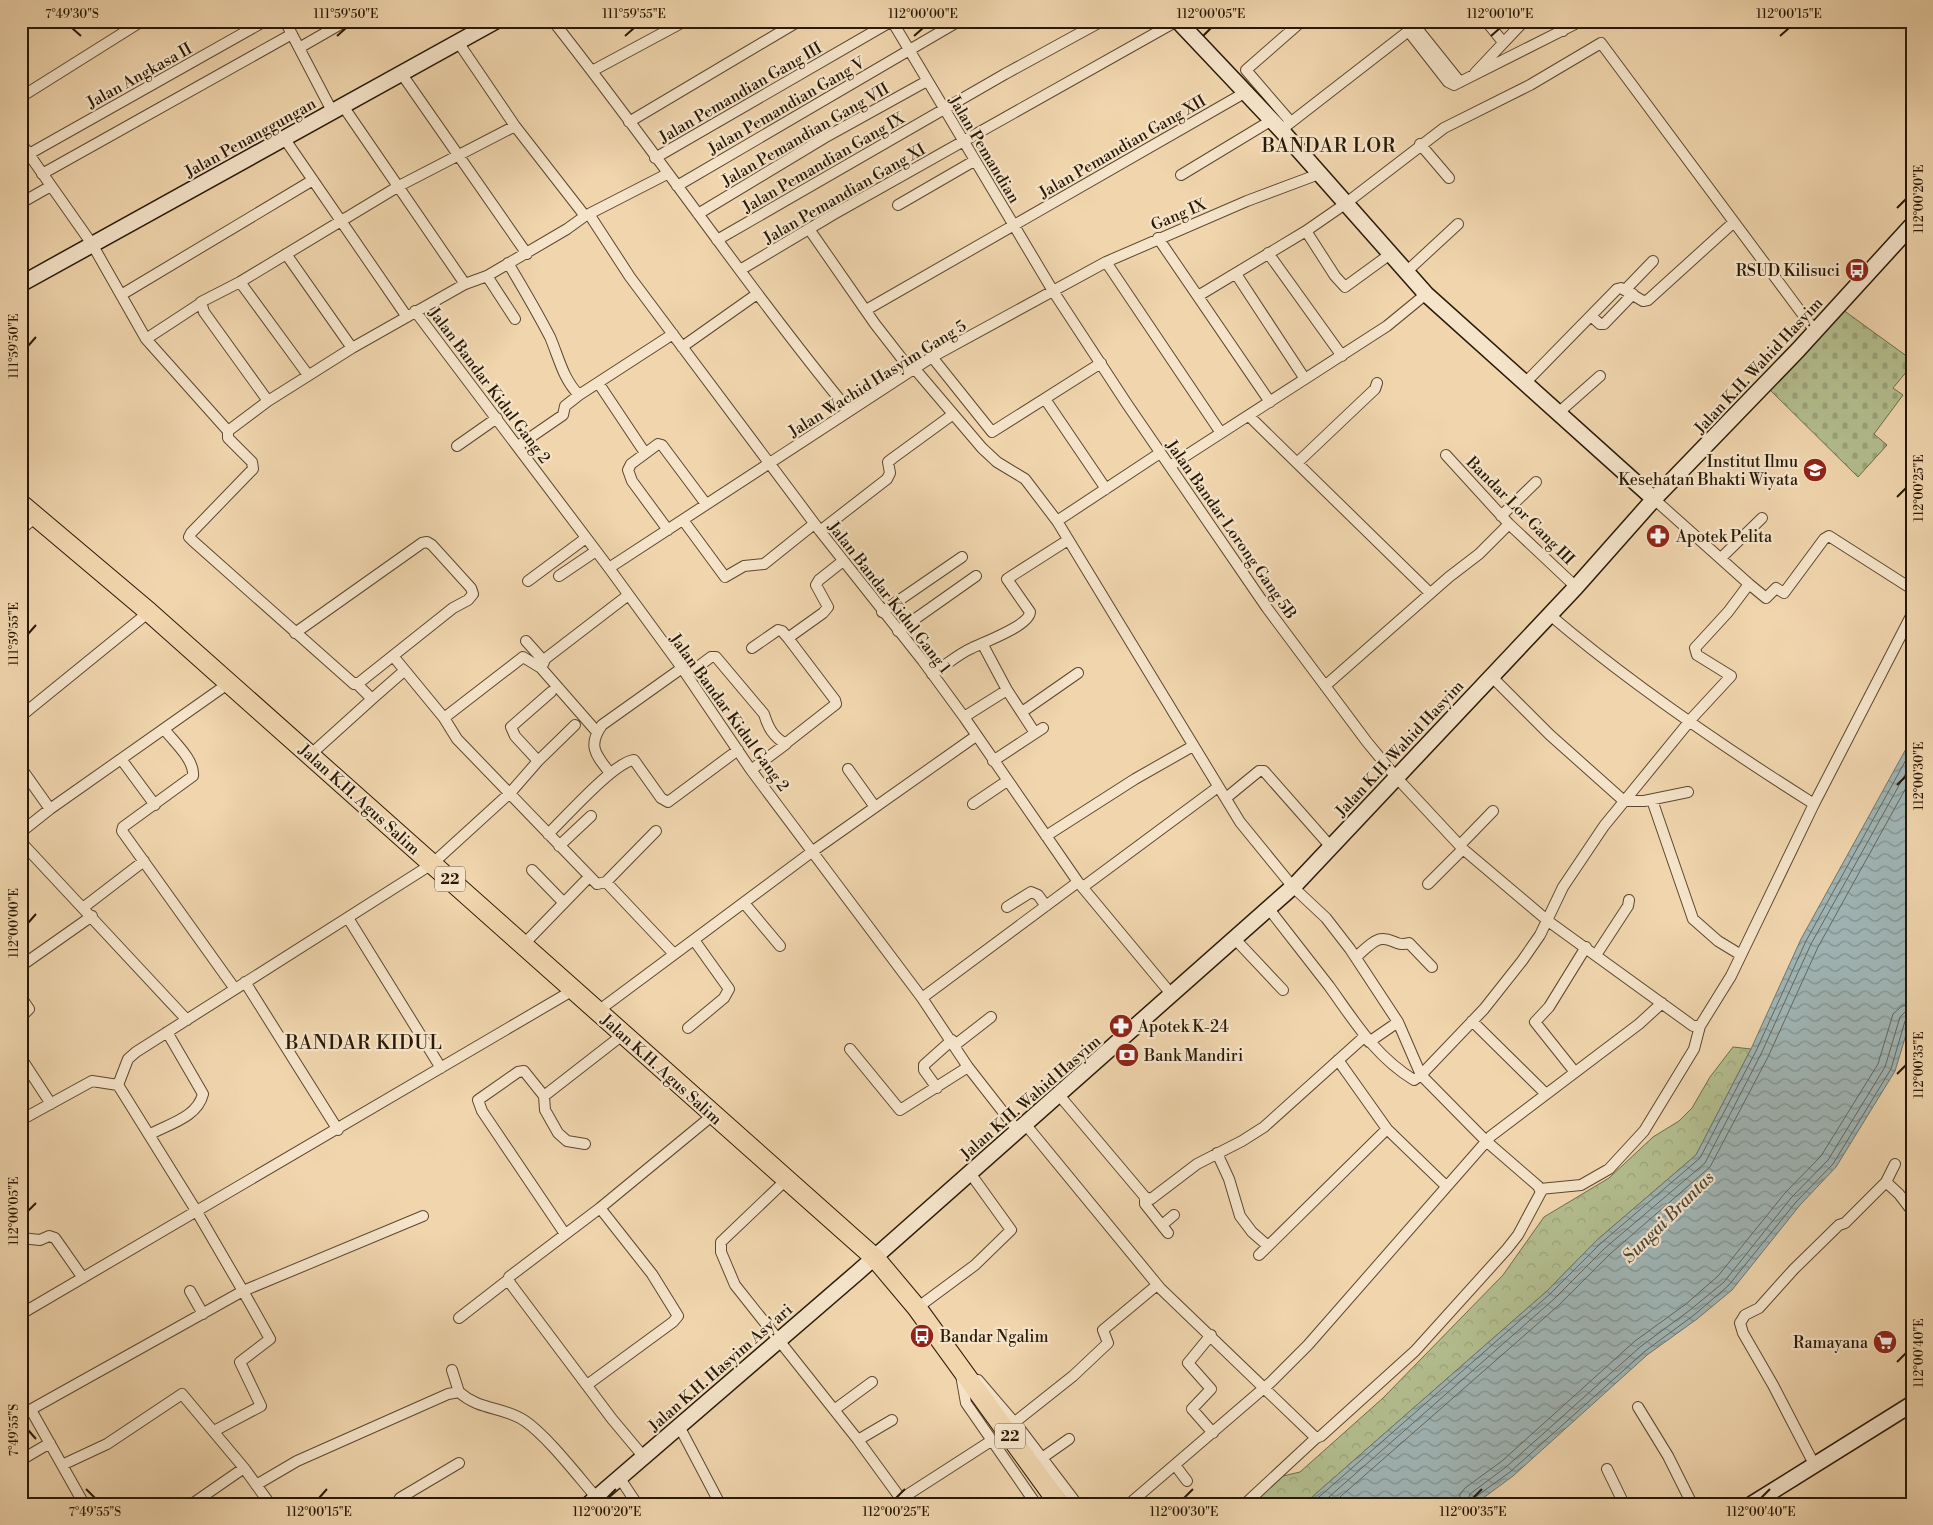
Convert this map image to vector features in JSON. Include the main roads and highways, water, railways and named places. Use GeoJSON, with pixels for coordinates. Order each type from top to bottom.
{"type":"FeatureCollection","features":[{"type":"Feature","properties":{"kind":"highway","name":"Jalan K.H. Agus Salim"},"geometry":{"type":"LineString","coordinates":[[21,504],[149,612],[625,1033],[713,1115],[875,1258]]}},
{"type":"Feature","properties":{"kind":"highway","name":"22"},"geometry":{"type":"LineString","coordinates":[[875,1258],[917,1308],[1059,1504]]}},
{"type":"Feature","properties":{"kind":"main road","name":"Jalan Penanggungan"},"geometry":{"type":"LineString","coordinates":[[21,284],[496,21]]}},
{"type":"Feature","properties":{"kind":"main road"},"geometry":{"type":"LineString","coordinates":[[1178,21],[1246,92],[1281,124],[1319,174],[1405,273],[1557,414],[1654,499]]}},
{"type":"Feature","properties":{"kind":"main road","name":"Jalan K.H. Wahid Hasyim"},"geometry":{"type":"LineString","coordinates":[[875,1258],[1293,886],[1550,615],[1654,499],[1815,331],[1912,224]]}},
{"type":"Feature","properties":{"kind":"main road","name":"Jalan K.H. Hasyim Asy'ari"},"geometry":{"type":"LineString","coordinates":[[593,1500],[777,1340],[875,1258]]}},
{"type":"Feature","properties":{"kind":"main road"},"geometry":{"type":"LineString","coordinates":[[1760,1501],[1814,1464],[1912,1404]]}},
{"type":"Feature","properties":{"kind":"water","name":"Sungai Brantas"},"geometry":{"type":"Polygon","coordinates":[[[1912,738],[1912,1015],[1895,1071],[1836,1167],[1800,1205],[1732,1290],[1697,1319],[1647,1355],[1513,1476],[1475,1504],[1304,1504],[1547,1291],[1597,1240],[1696,1155],[1751,1049],[1801,939],[1912,738]]]}},
{"type":"Feature","properties":{"kind":"place","name":"RSUD Kilisuci"},"geometry":{"type":"Point","coordinates":[1857,270]}},
{"type":"Feature","properties":{"kind":"place","name":"Institut Ilmu Kesehatan Bhakti Wiyata"},"geometry":{"type":"Point","coordinates":[1815,470]}},
{"type":"Feature","properties":{"kind":"place","name":"Apotek Pelita"},"geometry":{"type":"Point","coordinates":[1658,536]}},
{"type":"Feature","properties":{"kind":"place","name":"Apotek K-24"},"geometry":{"type":"Point","coordinates":[1121,1026]}},
{"type":"Feature","properties":{"kind":"place","name":"Bank Mandiri"},"geometry":{"type":"Point","coordinates":[1127,1055]}},
{"type":"Feature","properties":{"kind":"place","name":"Bandar Ngalim"},"geometry":{"type":"Point","coordinates":[922,1336]}},
{"type":"Feature","properties":{"kind":"place","name":"Ramayana"},"geometry":{"type":"Point","coordinates":[1885,1342]}},
{"type":"Feature","properties":{"kind":"district","name":"BANDAR LOR"},"geometry":{"type":"Point","coordinates":[1329,145]}},
{"type":"Feature","properties":{"kind":"district","name":"BANDAR KIDUL"},"geometry":{"type":"Point","coordinates":[364,1042]}}]}
